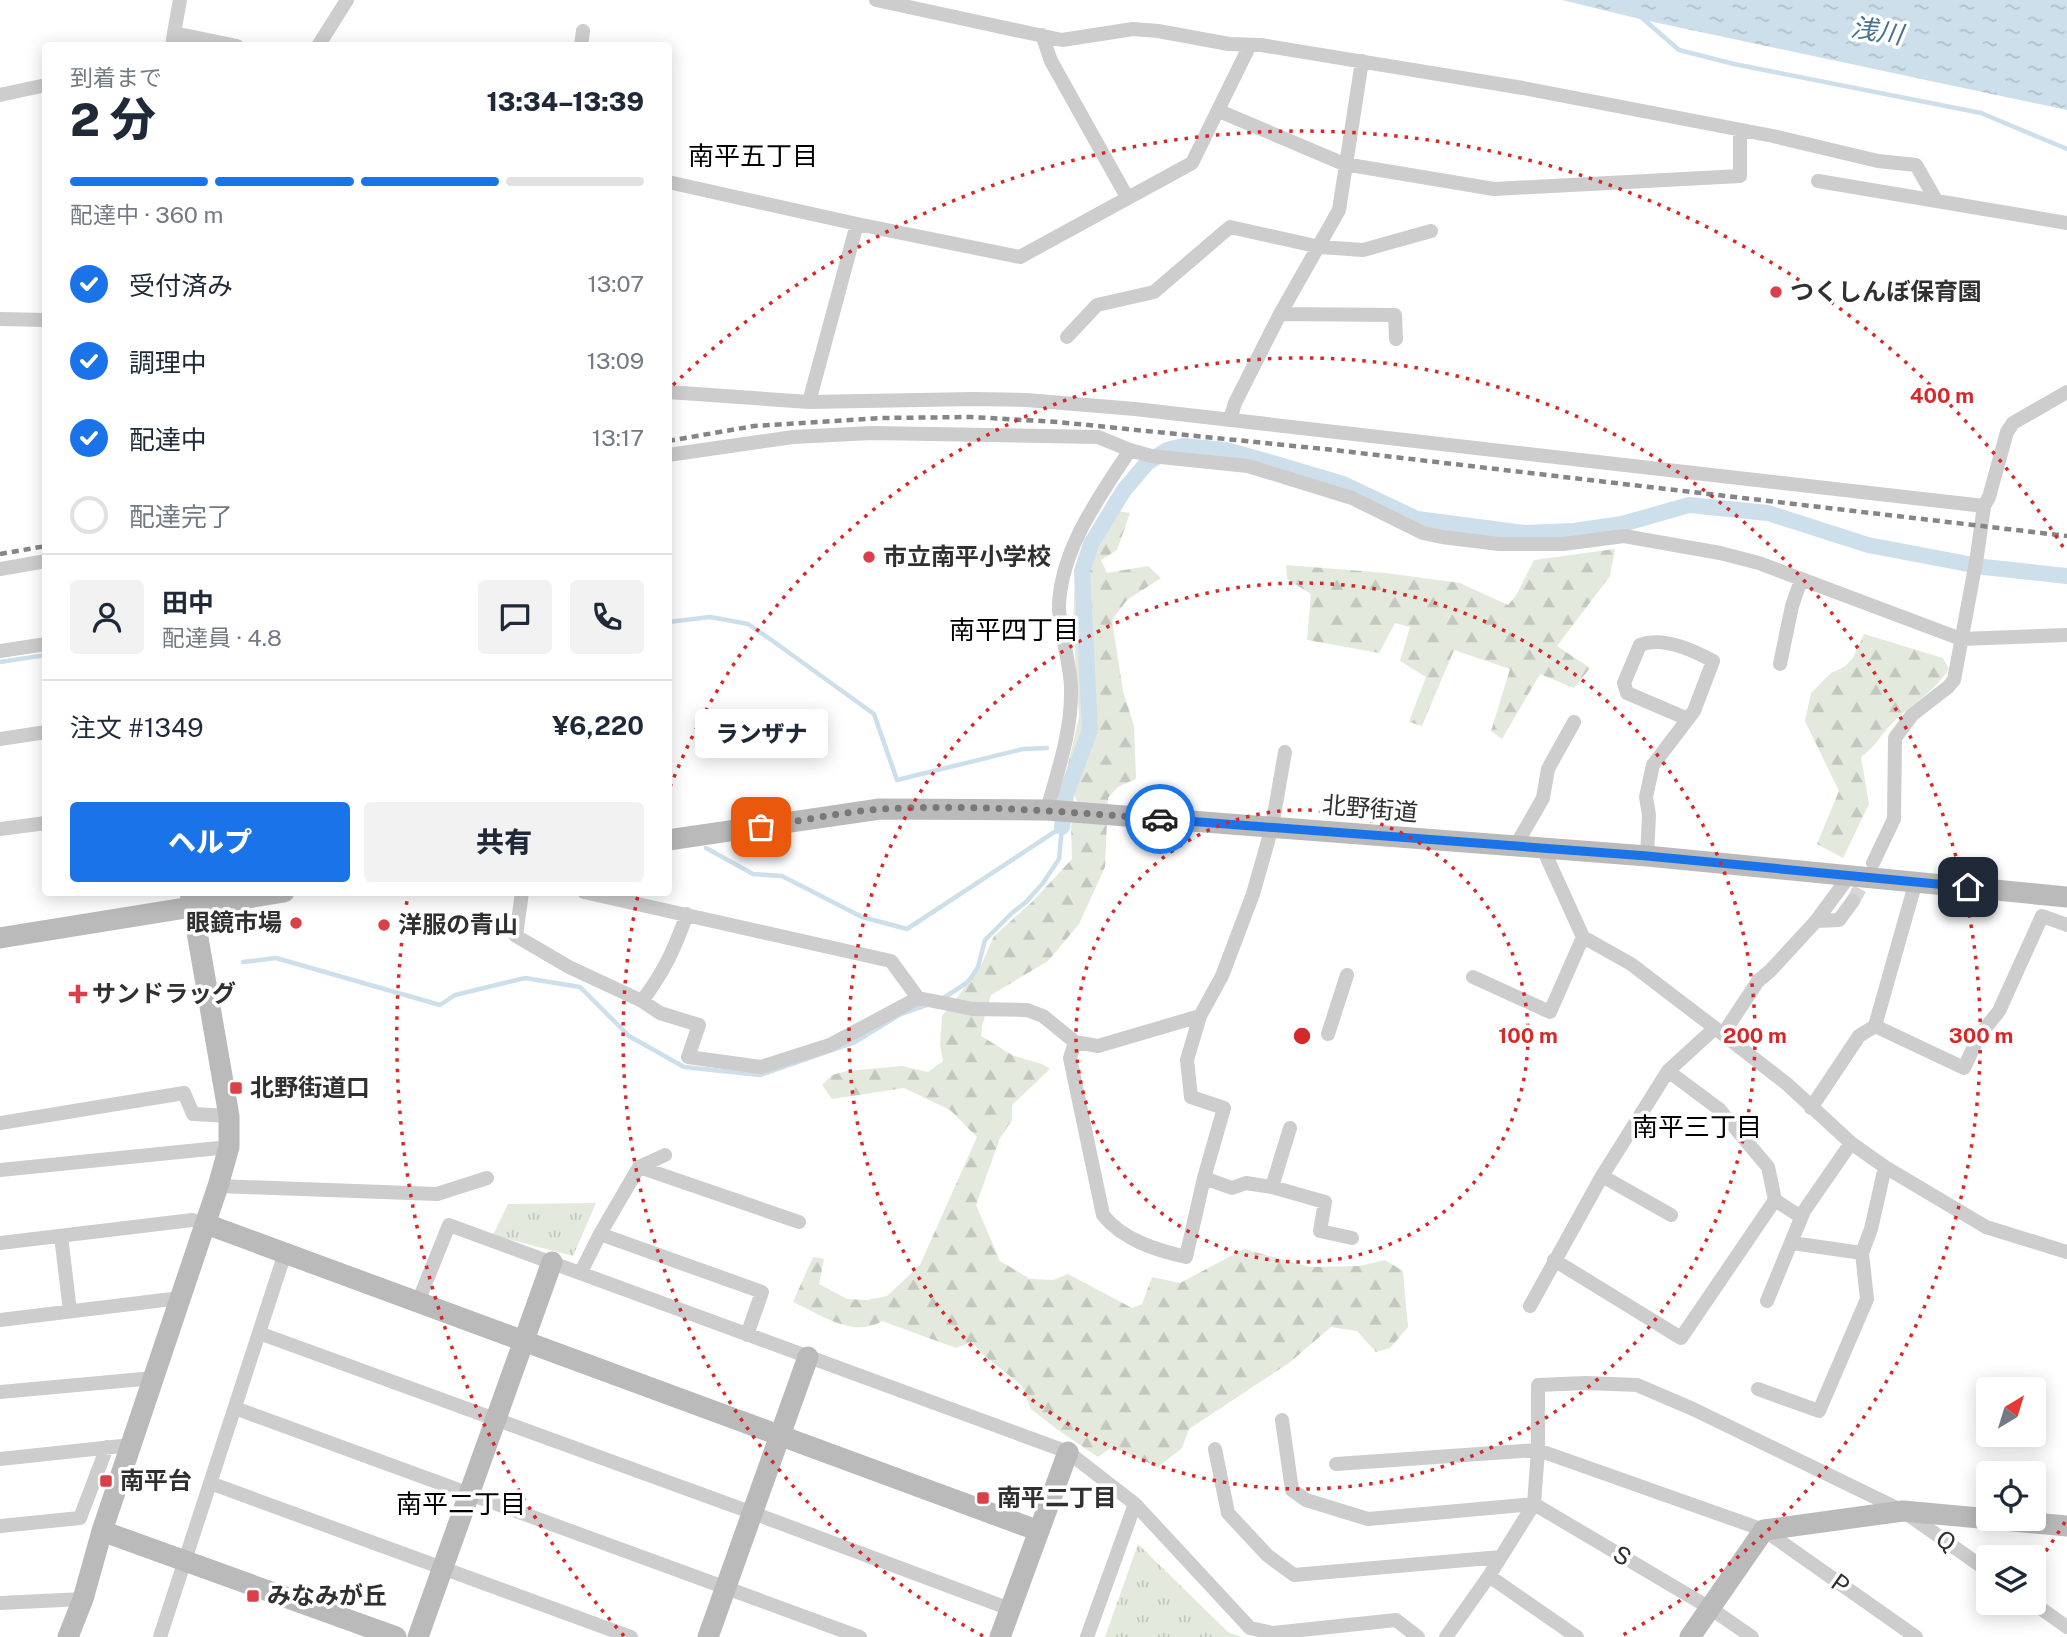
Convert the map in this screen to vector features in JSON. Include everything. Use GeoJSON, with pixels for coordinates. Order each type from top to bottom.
{"type":"FeatureCollection","features":[{"type":"Feature","properties":{"kind":"street"},"geometry":{"type":"LineString","coordinates":[[180,0],[173,39],[200,42]]}},
{"type":"Feature","properties":{"kind":"street"},"geometry":{"type":"LineString","coordinates":[[321,42],[347,0]]}},
{"type":"Feature","properties":{"kind":"street"},"geometry":{"type":"LineString","coordinates":[[876,0],[1062,40],[1133,29],[1158,31],[1523,88],[1740,130],[1878,161],[1916,165],[1936,200]]}},
{"type":"Feature","properties":{"kind":"street"},"geometry":{"type":"LineString","coordinates":[[1042,35],[1051,61],[1127,197]]}},
{"type":"Feature","properties":{"kind":"street"},"geometry":{"type":"LineString","coordinates":[[672,183],[1020,257],[1192,163],[1250,45]]}},
{"type":"Feature","properties":{"kind":"street"},"geometry":{"type":"LineString","coordinates":[[1230,420],[1235,403],[1280,314],[1339,210],[1362,61]]}},
{"type":"Feature","properties":{"kind":"street"},"geometry":{"type":"LineString","coordinates":[[0,95],[42,86]]}},
{"type":"Feature","properties":{"kind":"street"},"geometry":{"type":"LineString","coordinates":[[1219,111],[1345,164],[1494,189],[1740,176],[1740,130]]}},
{"type":"Feature","properties":{"kind":"street"},"geometry":{"type":"LineString","coordinates":[[1818,181],[2067,223]]}},
{"type":"Feature","properties":{"kind":"street"},"geometry":{"type":"LineString","coordinates":[[809,402],[857,224]]}},
{"type":"Feature","properties":{"kind":"street"},"geometry":{"type":"LineString","coordinates":[[1067,337],[1097,305],[1154,292],[1230,227],[1320,247],[1363,250],[1430,231]]}},
{"type":"Feature","properties":{"kind":"street"},"geometry":{"type":"LineString","coordinates":[[1280,314],[1395,315],[1396,339]]}},
{"type":"Feature","properties":{"kind":"street"},"geometry":{"type":"LineString","coordinates":[[0,319],[42,320]]}},
{"type":"Feature","properties":{"kind":"street"},"geometry":{"type":"LineString","coordinates":[[672,392],[809,402],[1026,400],[1135,409],[1984,506]]}},
{"type":"Feature","properties":{"kind":"street"},"geometry":{"type":"LineString","coordinates":[[1874,863],[1894,819],[1895,738],[1912,715],[1954,680],[1984,506],[2004,443],[2013,423],[2067,392]]}},
{"type":"Feature","properties":{"kind":"street"},"geometry":{"type":"LineString","coordinates":[[672,453],[793,437],[872,433],[1098,437],[1151,456],[1248,466],[1352,499],[1423,533],[1442,537],[1499,544],[1563,544],[1624,536],[1720,553],[1759,563],[1961,639],[2067,635]]}},
{"type":"Feature","properties":{"kind":"street"},"geometry":{"type":"LineString","coordinates":[[1058,811],[1070,723],[1071,688],[1059,606],[1066,564],[1093,509],[1130,450]]}},
{"type":"Feature","properties":{"kind":"street"},"geometry":{"type":"LineString","coordinates":[[0,569],[42,562]]}},
{"type":"Feature","properties":{"kind":"street"},"geometry":{"type":"LineString","coordinates":[[1780,664],[1792,606],[1801,579]]}},
{"type":"Feature","properties":{"kind":"street"},"geometry":{"type":"LineString","coordinates":[[1647,856],[1649,815],[1646,797],[1653,765],[1688,719],[1694,711],[1713,661],[1694,650],[1650,641],[1640,645],[1624,683],[1627,693],[1688,719]]}},
{"type":"Feature","properties":{"kind":"street"},"geometry":{"type":"LineString","coordinates":[[0,651],[42,645]]}},
{"type":"Feature","properties":{"kind":"street"},"geometry":{"type":"LineString","coordinates":[[1515,847],[1543,798],[1548,769],[1574,722]]}},
{"type":"Feature","properties":{"kind":"street"},"geometry":{"type":"LineString","coordinates":[[0,738],[42,733]]}},
{"type":"Feature","properties":{"kind":"street"},"geometry":{"type":"LineString","coordinates":[[1075,1042],[1070,1058],[1103,1215],[1110,1223],[1151,1249],[1186,1257],[1224,1108],[1191,1097],[1187,1060],[1200,1016],[1222,976],[1253,894],[1272,827],[1285,752]]}},
{"type":"Feature","properties":{"kind":"street","name":"北野街道"},"geometry":{"type":"LineString","coordinates":[[672,839],[880,809],[1058,811],[1647,856],[1916,881],[2058,901]]}},
{"type":"Feature","properties":{"kind":"street"},"geometry":{"type":"LineString","coordinates":[[0,829],[42,824]]}},
{"type":"Feature","properties":{"kind":"street"},"geometry":{"type":"LineString","coordinates":[[1543,849],[1583,937],[1631,964],[1719,1031],[1787,1084],[1851,1143],[1885,1167],[1986,1227],[2067,1252]]}},
{"type":"Feature","properties":{"kind":"street"},"geometry":{"type":"LineString","coordinates":[[1530,1306],[1602,1176],[1668,1071],[1719,1031],[1758,981],[1816,921],[1850,875]]}},
{"type":"Feature","properties":{"kind":"street"},"geometry":{"type":"LineString","coordinates":[[1811,1108],[1859,1036],[1875,1026],[1916,881]]}},
{"type":"Feature","properties":{"kind":"street"},"geometry":{"type":"LineString","coordinates":[[0,938],[191,900],[238,896]]}},
{"type":"Feature","properties":{"kind":"street"},"geometry":{"type":"LineString","coordinates":[[521,896],[516,936],[569,967],[642,1001],[660,1013],[699,1025],[688,1057],[761,1067],[830,1045],[930,1001],[973,1009],[1027,1010],[1043,1016],[1075,1042],[1098,1046],[1200,1016]]}},
{"type":"Feature","properties":{"kind":"street"},"geometry":{"type":"LineString","coordinates":[[602,896],[891,961],[930,1001]]}},
{"type":"Feature","properties":{"kind":"street"},"geometry":{"type":"LineString","coordinates":[[68,1637],[83,1599],[102,1531],[206,1224],[229,1147],[229,1116],[191,900]]}},
{"type":"Feature","properties":{"kind":"street"},"geometry":{"type":"LineString","coordinates":[[1816,921],[1839,920],[1853,901]]}},
{"type":"Feature","properties":{"kind":"street"},"geometry":{"type":"LineString","coordinates":[[1875,1026],[1964,1068],[1979,1036],[1999,1011],[2058,901]]}},
{"type":"Feature","properties":{"kind":"street"},"geometry":{"type":"LineString","coordinates":[[2058,901],[2067,925]]}},
{"type":"Feature","properties":{"kind":"street"},"geometry":{"type":"LineString","coordinates":[[642,1001],[663,974],[673,955],[687,914]]}},
{"type":"Feature","properties":{"kind":"street"},"geometry":{"type":"LineString","coordinates":[[1473,976],[1550,1012],[1583,937]]}},
{"type":"Feature","properties":{"kind":"street"},"geometry":{"type":"LineString","coordinates":[[1328,1034],[1347,975]]}},
{"type":"Feature","properties":{"kind":"street"},"geometry":{"type":"LineString","coordinates":[[1554,1260],[1681,1338],[1774,1200],[1768,1167],[1719,1110],[1668,1071]]}},
{"type":"Feature","properties":{"kind":"street"},"geometry":{"type":"LineString","coordinates":[[0,1123],[184,1093],[193,1114],[229,1116]]}},
{"type":"Feature","properties":{"kind":"street"},"geometry":{"type":"LineString","coordinates":[[1272,1187],[1290,1129]]}},
{"type":"Feature","properties":{"kind":"street"},"geometry":{"type":"LineString","coordinates":[[1767,1301],[1801,1217],[1851,1143]]}},
{"type":"Feature","properties":{"kind":"street"},"geometry":{"type":"LineString","coordinates":[[0,1170],[229,1147]]}},
{"type":"Feature","properties":{"kind":"street"},"geometry":{"type":"LineString","coordinates":[[581,1272],[639,1167],[665,1155]]}},
{"type":"Feature","properties":{"kind":"street"},"geometry":{"type":"LineString","coordinates":[[639,1167],[799,1222]]}},
{"type":"Feature","properties":{"kind":"street"},"geometry":{"type":"LineString","coordinates":[[1758,1389],[1819,1410],[1867,1299],[1862,1253],[1871,1229],[1885,1167]]}},
{"type":"Feature","properties":{"kind":"street"},"geometry":{"type":"LineString","coordinates":[[1602,1176],[1671,1215]]}},
{"type":"Feature","properties":{"kind":"street"},"geometry":{"type":"LineString","coordinates":[[218,1186],[437,1194],[487,1178]]}},
{"type":"Feature","properties":{"kind":"street"},"geometry":{"type":"LineString","coordinates":[[1204,1178],[1232,1188],[1246,1184],[1272,1187],[1325,1202],[1320,1231],[1352,1238]]}},
{"type":"Feature","properties":{"kind":"street"},"geometry":{"type":"LineString","coordinates":[[1774,1200],[1801,1217]]}},
{"type":"Feature","properties":{"kind":"street"},"geometry":{"type":"LineString","coordinates":[[0,1243],[192,1220],[1039,1531]]}},
{"type":"Feature","properties":{"kind":"street"},"geometry":{"type":"LineString","coordinates":[[418,1302],[449,1225],[1068,1452],[1135,1504],[1250,1628],[1273,1633],[1396,1620],[1418,1637]]}},
{"type":"Feature","properties":{"kind":"street"},"geometry":{"type":"LineString","coordinates":[[600,1234],[762,1292],[747,1335]]}},
{"type":"Feature","properties":{"kind":"street"},"geometry":{"type":"LineString","coordinates":[[61,1236],[70,1311]]}},
{"type":"Feature","properties":{"kind":"street"},"geometry":{"type":"LineString","coordinates":[[1792,1243],[1862,1253]]}},
{"type":"Feature","properties":{"kind":"street"},"geometry":{"type":"LineString","coordinates":[[160,1637],[285,1253]]}},
{"type":"Feature","properties":{"kind":"street"},"geometry":{"type":"LineString","coordinates":[[418,1637],[552,1262]]}},
{"type":"Feature","properties":{"kind":"street"},"geometry":{"type":"LineString","coordinates":[[0,1320],[180,1298]]}},
{"type":"Feature","properties":{"kind":"street"},"geometry":{"type":"LineString","coordinates":[[259,1333],[1010,1609]]}},
{"type":"Feature","properties":{"kind":"street"},"geometry":{"type":"LineString","coordinates":[[708,1637],[808,1357]]}},
{"type":"Feature","properties":{"kind":"street"},"geometry":{"type":"LineString","coordinates":[[0,1392],[154,1378]]}},
{"type":"Feature","properties":{"kind":"street","name":"Q"},"geometry":{"type":"LineString","coordinates":[[1538,1450],[1538,1385],[1637,1385],[1693,1409],[1903,1511],[1976,1563]]}},
{"type":"Feature","properties":{"kind":"street"},"geometry":{"type":"LineString","coordinates":[[235,1408],[860,1637]]}},
{"type":"Feature","properties":{"kind":"street"},"geometry":{"type":"LineString","coordinates":[[1282,1420],[1292,1490],[1306,1500],[1368,1519],[1534,1504]]}},
{"type":"Feature","properties":{"kind":"street"},"geometry":{"type":"LineString","coordinates":[[0,1459],[131,1445]]}},
{"type":"Feature","properties":{"kind":"street"},"geometry":{"type":"LineString","coordinates":[[0,1526],[80,1518],[107,1447]]}},
{"type":"Feature","properties":{"kind":"street"},"geometry":{"type":"LineString","coordinates":[[1215,1449],[1228,1513],[1267,1555],[1294,1575],[1501,1557]]}},
{"type":"Feature","properties":{"kind":"street"},"geometry":{"type":"LineString","coordinates":[[1336,1464],[1538,1450],[1534,1504],[1489,1576],[1446,1637]]}},
{"type":"Feature","properties":{"kind":"street","name":"P"},"geometry":{"type":"LineString","coordinates":[[1538,1450],[1764,1530],[1916,1637]]}},
{"type":"Feature","properties":{"kind":"street"},"geometry":{"type":"LineString","coordinates":[[1000,1637],[1068,1452]]}},
{"type":"Feature","properties":{"kind":"street"},"geometry":{"type":"LineString","coordinates":[[210,1483],[631,1637]]}},
{"type":"Feature","properties":{"kind":"street"},"geometry":{"type":"LineString","coordinates":[[1087,1637],[1135,1504]]}},
{"type":"Feature","properties":{"kind":"street","name":"S"},"geometry":{"type":"LineString","coordinates":[[1534,1504],[1710,1608],[1752,1637]]}},
{"type":"Feature","properties":{"kind":"street"},"geometry":{"type":"LineString","coordinates":[[1690,1637],[1764,1530],[1903,1511],[2067,1526]]}},
{"type":"Feature","properties":{"kind":"street"},"geometry":{"type":"LineString","coordinates":[[102,1531],[396,1637]]}},
{"type":"Feature","properties":{"kind":"street"},"geometry":{"type":"LineString","coordinates":[[1489,1576],[1577,1637]]}},
{"type":"Feature","properties":{"kind":"street"},"geometry":{"type":"LineString","coordinates":[[0,1603],[83,1599]]}},
{"type":"Feature","properties":{"kind":"street"},"geometry":{"type":"LineString","coordinates":[[2046,1612],[2067,1627]]}},
{"type":"Feature","properties":{"kind":"green space"},"geometry":{"type":"Polygon","coordinates":[[[1104,509],[1130,513],[1117,550],[1101,560],[1107,573],[1148,566],[1161,578],[1127,600],[1112,620],[1123,691],[1134,726],[1136,779],[1118,787],[1108,798],[1105,867],[1079,924],[1048,961],[991,995],[981,1036],[1014,1056],[1050,1069],[1012,1105],[1012,1120],[1000,1138],[976,1205],[1000,1261],[1030,1279],[1053,1280],[1068,1274],[1132,1308],[1142,1304],[1152,1277],[1180,1283],[1244,1249],[1310,1267],[1359,1266],[1385,1260],[1403,1271],[1408,1327],[1390,1348],[1376,1352],[1357,1331],[1331,1327],[1289,1363],[1189,1429],[1182,1448],[1158,1467],[1112,1447],[1098,1457],[1031,1409],[1022,1386],[972,1342],[956,1348],[882,1321],[871,1326],[849,1326],[793,1302],[813,1257],[824,1259],[819,1284],[847,1299],[867,1300],[887,1296],[920,1265],[977,1137],[950,1110],[904,1088],[832,1099],[822,1085],[832,1075],[847,1071],[902,1066],[928,1072],[943,1061],[940,1045],[942,1016],[979,970],[994,936],[1032,902],[1072,859],[1071,826],[1077,801],[1065,778],[1079,717],[1073,624],[1075,574],[1104,509]]]}},
{"type":"Feature","properties":{"kind":"green space"},"geometry":{"type":"Polygon","coordinates":[[[1615,549],[1610,576],[1557,646],[1590,668],[1574,688],[1540,674],[1502,739],[1491,731],[1510,669],[1454,650],[1422,726],[1409,722],[1426,677],[1400,661],[1410,627],[1395,623],[1379,653],[1307,640],[1311,594],[1287,579],[1286,565],[1386,573],[1460,583],[1508,605],[1517,594],[1534,560],[1615,549]]]}},
{"type":"Feature","properties":{"kind":"green space"},"geometry":{"type":"Polygon","coordinates":[[[1864,634],[1943,658],[1949,669],[1935,686],[1895,720],[1861,757],[1869,804],[1843,858],[1817,844],[1839,791],[1805,721],[1811,693],[1831,673],[1844,667],[1853,658],[1864,634]]]}},
{"type":"Feature","properties":{"kind":"green space"},"geometry":{"type":"Polygon","coordinates":[[[596,1203],[573,1256],[493,1235],[508,1204],[596,1203]]]}},
{"type":"Feature","properties":{"kind":"green space"},"geometry":{"type":"Polygon","coordinates":[[[1138,1544],[1228,1632],[1242,1637],[1105,1637],[1138,1544]]]}},
{"type":"Feature","properties":{"kind":"water","name":"浅川"},"geometry":{"type":"Polygon","coordinates":[[[1562,0],[2067,0],[2067,110],[1644,20],[1562,0]]]}},
{"type":"Feature","properties":{"kind":"waterway"},"geometry":{"type":"LineString","coordinates":[[1641,17],[1679,50],[1734,64],[1981,113],[2067,149]]}},
{"type":"Feature","properties":{"kind":"waterway"},"geometry":{"type":"LineString","coordinates":[[1062,827],[1066,794],[1090,730],[1082,571],[1091,544],[1124,490],[1147,463],[1167,450],[1183,446],[1226,450],[1343,484],[1417,519],[1524,533],[1574,531],[1622,524],[1689,505],[1768,513],[1868,545],[1984,567],[2067,576]]}},
{"type":"Feature","properties":{"kind":"waterway"},"geometry":{"type":"LineString","coordinates":[[672,622],[710,617],[748,624],[770,639],[874,714],[897,780],[1023,749],[1047,748]]}},
{"type":"Feature","properties":{"kind":"waterway"},"geometry":{"type":"LineString","coordinates":[[0,662],[42,656]]}},
{"type":"Feature","properties":{"kind":"waterway"},"geometry":{"type":"LineString","coordinates":[[706,848],[753,874],[782,876],[862,917],[907,929],[1062,827]]}},
{"type":"Feature","properties":{"kind":"waterway"},"geometry":{"type":"LineString","coordinates":[[942,999],[971,978],[978,967],[985,940],[1043,883],[1059,859],[1062,827]]}},
{"type":"Feature","properties":{"kind":"waterway"},"geometry":{"type":"LineString","coordinates":[[243,962],[276,958],[440,1005],[455,995],[525,978],[580,987],[629,1036],[684,1067],[760,1075],[855,1042],[899,1015],[927,1005]]}},
{"type":"Feature","properties":{"kind":"tunnel"},"geometry":{"type":"LineString","coordinates":[[1853,901],[1870,870]]}},
{"type":"Feature","properties":{"kind":"railway"},"geometry":{"type":"LineString","coordinates":[[672,440],[754,426],[882,418],[971,417],[1058,422],[1334,450],[2067,536]]}},
{"type":"Feature","properties":{"kind":"railway"},"geometry":{"type":"LineString","coordinates":[[0,554],[42,547]]}},
{"type":"Feature","properties":{"kind":"way so far"},"geometry":{"type":"LineString","coordinates":[[761,827],[880,809],[926,808],[1047,810],[1160,819]]}},
{"type":"Feature","properties":{"kind":"place","name":"つくしんぼ保育園"},"geometry":{"type":"Point","coordinates":[1776,292]}},
{"type":"Feature","properties":{"kind":"place","name":"市立南平小学校"},"geometry":{"type":"Point","coordinates":[869,557]}},
{"type":"Feature","properties":{"kind":"place","name":"ランザナ"},"geometry":{"type":"Point","coordinates":[761,827]}},
{"type":"Feature","properties":{"kind":"place","name":"眼鏡市場"},"geometry":{"type":"Point","coordinates":[296,923]}},
{"type":"Feature","properties":{"kind":"place","name":"洋服の青山"},"geometry":{"type":"Point","coordinates":[384,925]}},
{"type":"Feature","properties":{"kind":"place","name":"サンドラッグ"},"geometry":{"type":"Point","coordinates":[78,994]}},
{"type":"Feature","properties":{"kind":"place","name":"北野街道口"},"geometry":{"type":"Point","coordinates":[236,1088]}},
{"type":"Feature","properties":{"kind":"place","name":"南平台"},"geometry":{"type":"Point","coordinates":[106,1481]}},
{"type":"Feature","properties":{"kind":"place","name":"南平二丁目"},"geometry":{"type":"Point","coordinates":[983,1498]}},
{"type":"Feature","properties":{"kind":"place","name":"みなみが丘"},"geometry":{"type":"Point","coordinates":[253,1596]}},
{"type":"Feature","properties":{"kind":"district","name":"南平五丁目"},"geometry":{"type":"Point","coordinates":[753,156]}},
{"type":"Feature","properties":{"kind":"district","name":"南平四丁目"},"geometry":{"type":"Point","coordinates":[1014,630]}},
{"type":"Feature","properties":{"kind":"district","name":"南平三丁目"},"geometry":{"type":"Point","coordinates":[1697,1127]}},
{"type":"Feature","properties":{"kind":"district","name":"南平二丁目"},"geometry":{"type":"Point","coordinates":[461,1504]}},
{"type":"Feature","properties":{"kind":"route"},"geometry":{"type":"LineString","coordinates":[[1160,819],[1647,856],[1968,887]]}}]}
